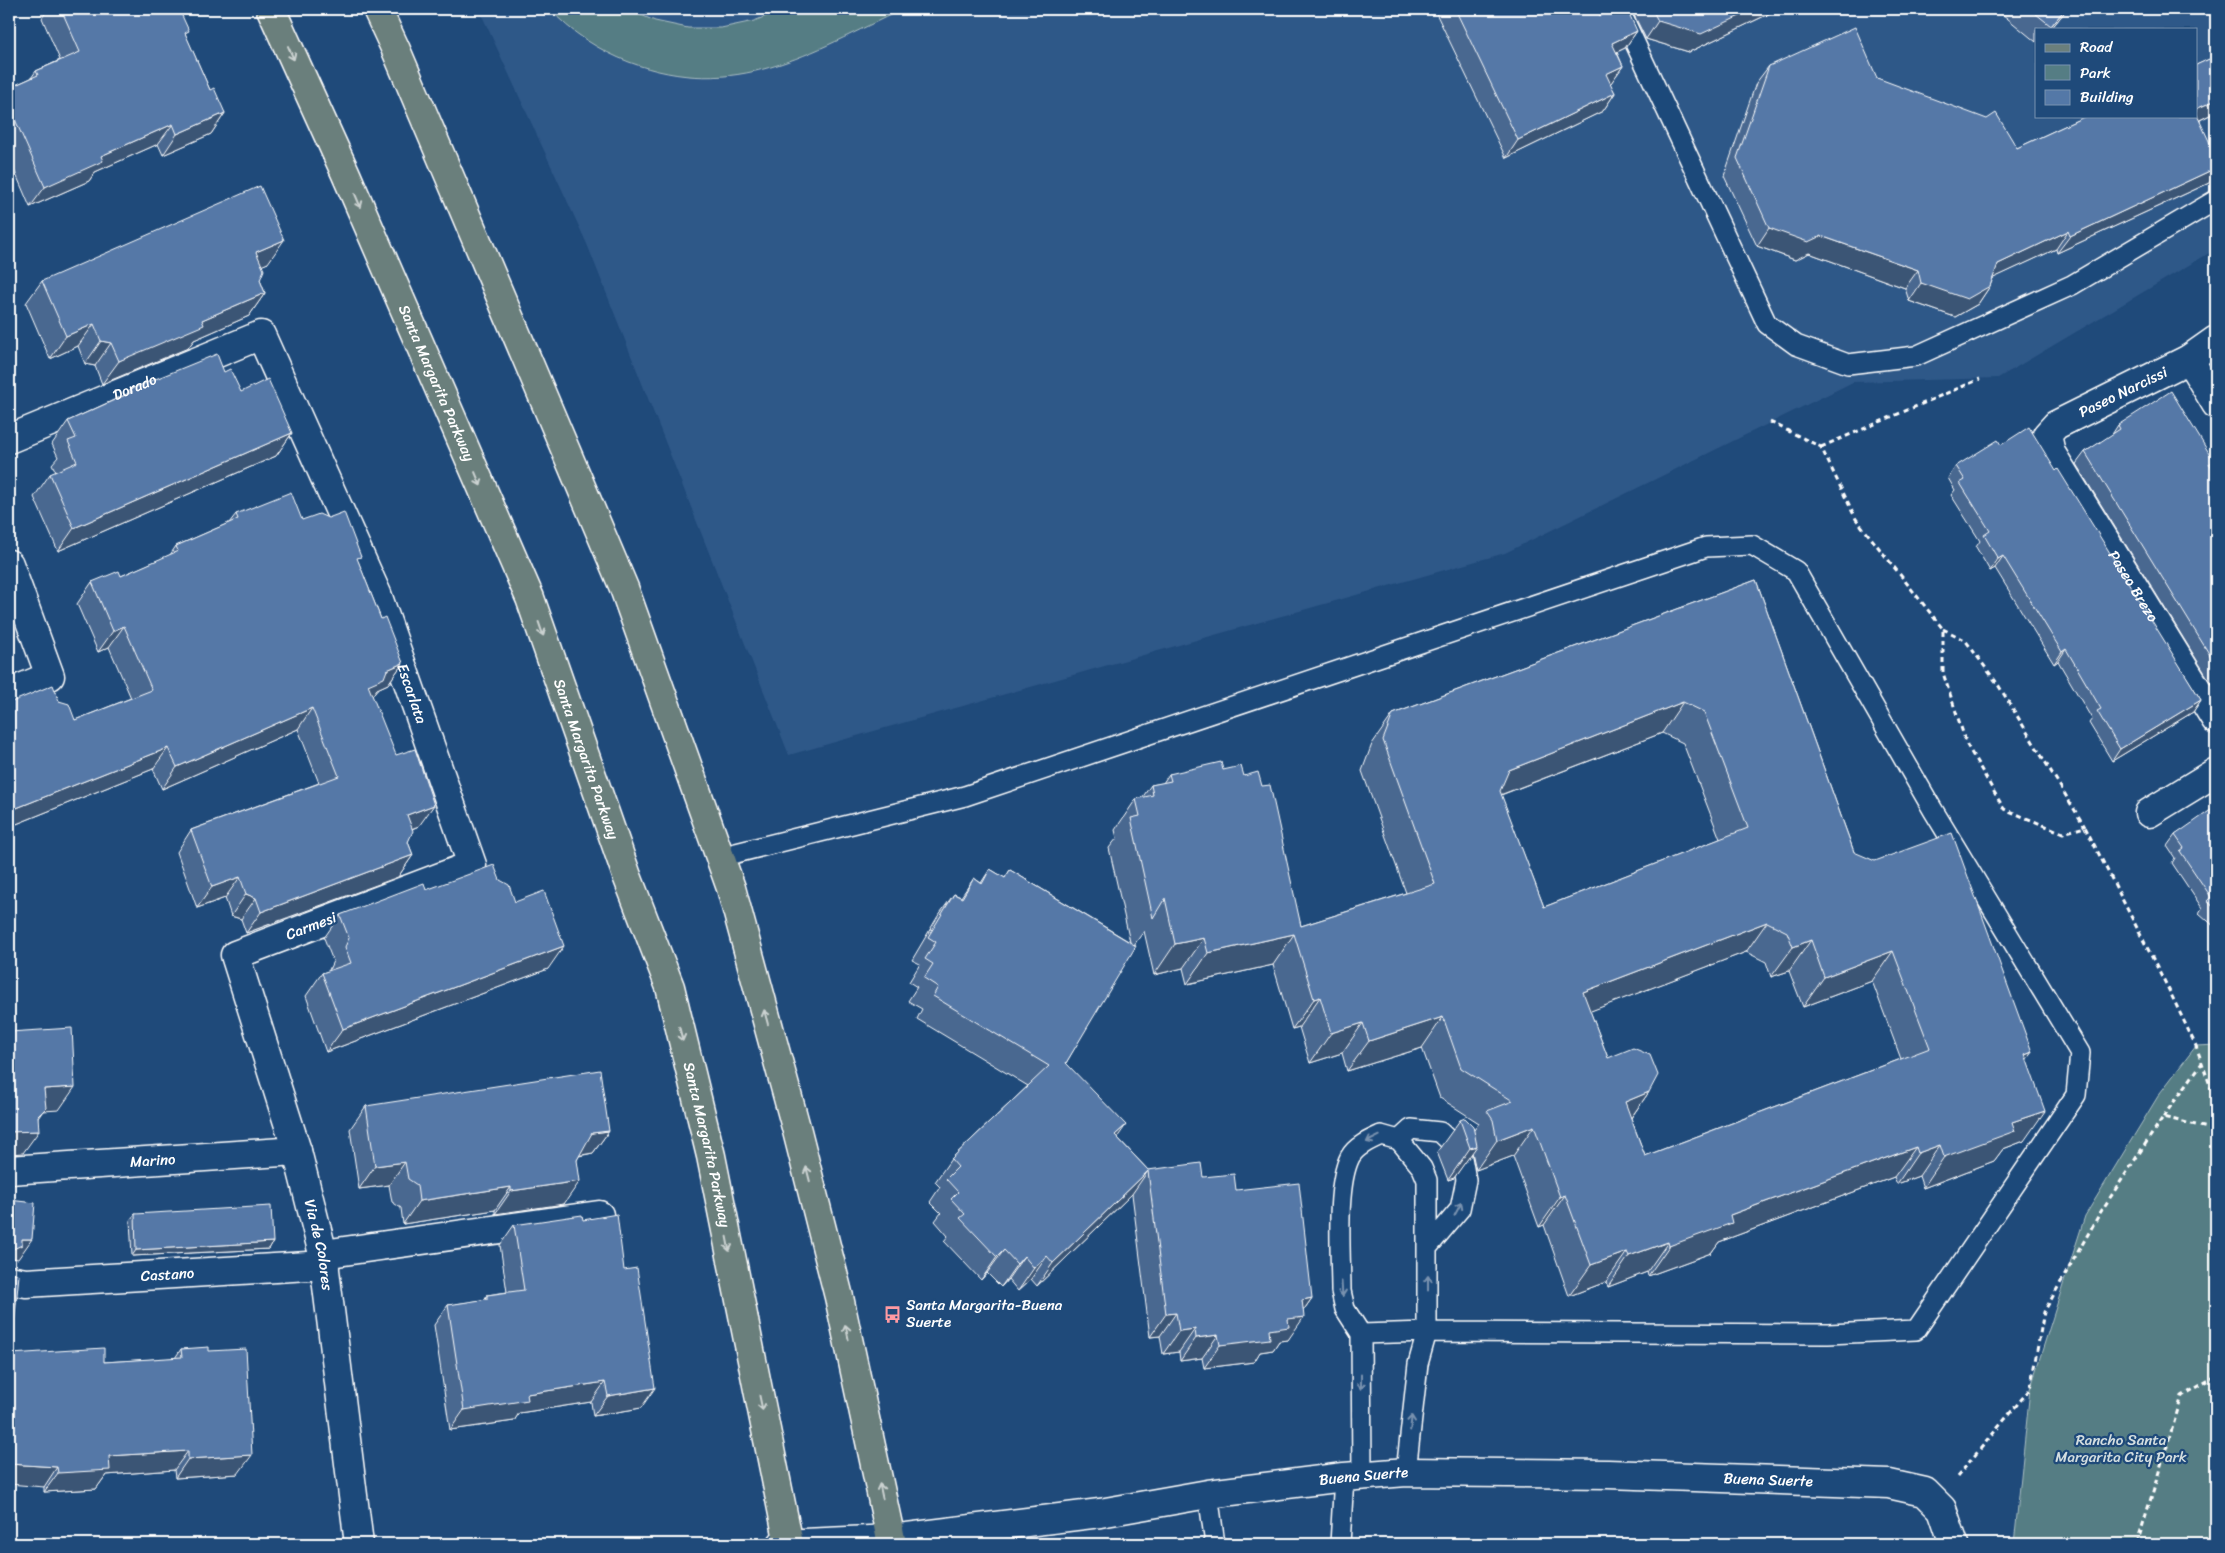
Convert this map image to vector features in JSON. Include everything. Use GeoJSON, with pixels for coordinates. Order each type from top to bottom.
{"type":"FeatureCollection","features":[{"type":"Feature","properties":{"kind":"main road","name":"Santa Margarita Parkway"},"geometry":{"type":"LineString","coordinates":[[271,9],[345,172],[530,598],[627,876],[670,987],[711,1156],[787,1544]]}},
{"type":"Feature","properties":{"kind":"main road"},"geometry":{"type":"LineString","coordinates":[[377,9],[624,588],[731,888],[792,1112],[837,1288],[891,1541]]}},
{"type":"Feature","properties":{"kind":"street","name":"Dorado"},"geometry":{"type":"LineString","coordinates":[[9,439],[261,335]]}},
{"type":"Feature","properties":{"kind":"street","name":"Escarlata"},"geometry":{"type":"LineString","coordinates":[[261,335],[377,594],[472,865]]}},
{"type":"Feature","properties":{"kind":"street","name":"Paseo Narcissi"},"geometry":{"type":"LineString","coordinates":[[2051,453],[2047,435],[2056,425],[2189,359],[2216,340]]}},
{"type":"Feature","properties":{"kind":"street"},"geometry":{"type":"LineString","coordinates":[[2189,359],[2216,404]]}},
{"type":"Feature","properties":{"kind":"street","name":"Paseo Brezo"},"geometry":{"type":"LineString","coordinates":[[2051,453],[2216,720]]}},
{"type":"Feature","properties":{"kind":"street"},"geometry":{"type":"LineString","coordinates":[[9,569],[50,676],[9,693]]}},
{"type":"Feature","properties":{"kind":"street"},"geometry":{"type":"LineString","coordinates":[[2149,813],[2216,772]]}},
{"type":"Feature","properties":{"kind":"street","name":"Carmesi"},"geometry":{"type":"LineString","coordinates":[[235,955],[472,865]]}},
{"type":"Feature","properties":{"kind":"street","name":"Via de Colores"},"geometry":{"type":"LineString","coordinates":[[235,955],[297,1151],[324,1260],[359,1544]]}},
{"type":"Feature","properties":{"kind":"street","name":"Marino"},"geometry":{"type":"LineString","coordinates":[[9,1170],[297,1151]]}},
{"type":"Feature","properties":{"kind":"street","name":"Castano"},"geometry":{"type":"LineString","coordinates":[[9,1280],[26,1283],[324,1260],[600,1215]]}},
{"type":"Feature","properties":{"kind":"street","name":"Buena Suerte"},"geometry":{"type":"LineString","coordinates":[[787,1544],[891,1541],[1100,1514],[1208,1494],[1353,1476],[1406,1472],[1608,1474],[1889,1484],[1925,1492],[1939,1505]]}},
{"type":"Feature","properties":{"kind":"street"},"geometry":{"type":"LineString","coordinates":[[1939,1505],[1954,1544]]}},
{"type":"Feature","properties":{"kind":"lane"},"geometry":{"type":"LineString","coordinates":[[1619,9],[1767,324],[1796,345],[1848,364],[1916,356],[1925,352],[2072,285],[2216,200]]}},
{"type":"Feature","properties":{"kind":"lane"},"geometry":{"type":"LineString","coordinates":[[720,857],[965,796],[1706,547],[1752,545],[1796,571],[1928,802],[2080,1053],[2076,1095],[1916,1330],[1828,1334],[1427,1332],[1361,1334]]}},
{"type":"Feature","properties":{"kind":"lane"},"geometry":{"type":"LineString","coordinates":[[1399,1140],[1411,1130],[1440,1132],[1461,1152],[1466,1180],[1460,1209],[1428,1247]]}},
{"type":"Feature","properties":{"kind":"lane"},"geometry":{"type":"LineString","coordinates":[[1340,1544],[1353,1476],[1361,1334],[1345,1309],[1341,1292],[1342,1184],[1351,1156],[1366,1142],[1381,1135],[1399,1140],[1422,1168],[1427,1180],[1427,1332],[1418,1364],[1406,1472]]}},
{"type":"Feature","properties":{"kind":"lane"},"geometry":{"type":"LineString","coordinates":[[1208,1494],[1215,1544]]}},
{"type":"Feature","properties":{"kind":"path"},"geometry":{"type":"LineString","coordinates":[[1822,447],[1980,379]]}},
{"type":"Feature","properties":{"kind":"path"},"geometry":{"type":"LineString","coordinates":[[1770,422],[1822,447],[1856,518],[1943,629],[1965,640],[1997,683],[2085,827],[2167,986],[2202,1063],[2216,1102]]}},
{"type":"Feature","properties":{"kind":"path"},"geometry":{"type":"LineString","coordinates":[[1943,629],[1943,673],[1967,745],[2004,809],[2063,833],[2085,827]]}},
{"type":"Feature","properties":{"kind":"path"},"geometry":{"type":"LineString","coordinates":[[1939,1505],[2030,1389],[2044,1312],[2100,1212],[2163,1117],[2202,1063]]}},
{"type":"Feature","properties":{"kind":"path"},"geometry":{"type":"LineString","coordinates":[[2163,1117],[2216,1130]]}},
{"type":"Feature","properties":{"kind":"path"},"geometry":{"type":"LineString","coordinates":[[2137,1544],[2182,1396],[2216,1376]]}},
{"type":"Feature","properties":{"kind":"shaded area"},"geometry":{"type":"Polygon","coordinates":[[[479,9],[2216,9],[2216,249],[1998,378],[1853,382],[1505,553],[789,755],[587,244],[479,9]]]}},
{"type":"Feature","properties":{"kind":"green space"},"geometry":{"type":"Polygon","coordinates":[[[550,9],[627,9],[655,21],[688,28],[721,28],[754,21],[784,9],[903,9],[803,56],[771,67],[738,74],[704,77],[668,73],[618,58],[576,33],[550,9]]]}},
{"type":"Feature","properties":{"kind":"green space","name":"Rancho Santa Margarita City Park"},"geometry":{"type":"Polygon","coordinates":[[[2216,1045],[2216,1544],[2014,1544],[2030,1389],[2085,1216],[2160,1093],[2196,1046],[2216,1045]]]}},
{"type":"Feature","properties":{"kind":"building"},"geometry":{"type":"Polygon","coordinates":[[[61,9],[179,9],[189,31],[185,33],[210,90],[214,88],[225,113],[177,134],[173,124],[101,156],[103,161],[45,187],[9,106],[9,88],[38,75],[36,71],[80,52],[61,9]]]}},
{"type":"Feature","properties":{"kind":"building"},"geometry":{"type":"Polygon","coordinates":[[[1455,9],[1597,9],[1600,16],[1616,9],[1627,9],[1637,31],[1612,43],[1623,66],[1606,74],[1615,93],[1518,140],[1455,9]]]}},
{"type":"Feature","properties":{"kind":"building"},"geometry":{"type":"Polygon","coordinates":[[[1652,9],[1755,9],[1701,34],[1658,21],[1652,9]]]}},
{"type":"Feature","properties":{"kind":"building"},"geometry":{"type":"Polygon","coordinates":[[[2030,9],[2065,9],[2051,26],[2030,9]]]}},
{"type":"Feature","properties":{"kind":"building"},"geometry":{"type":"Polygon","coordinates":[[[1855,27],[1877,78],[1987,119],[1996,113],[2017,148],[2082,118],[2198,117],[2216,156],[2216,168],[2070,236],[2068,231],[1998,264],[1990,286],[1967,299],[1921,283],[1918,270],[1821,236],[1808,242],[1769,228],[1737,158],[1769,66],[1855,27]]]}},
{"type":"Feature","properties":{"kind":"building"},"geometry":{"type":"Polygon","coordinates":[[[2216,56],[2216,100],[2198,108],[2198,64],[2216,56]]]}},
{"type":"Feature","properties":{"kind":"building"},"geometry":{"type":"Polygon","coordinates":[[[260,186],[284,240],[256,252],[264,270],[260,280],[265,293],[202,320],[204,325],[119,361],[111,343],[101,341],[94,324],[66,336],[42,281],[260,186]]]}},
{"type":"Feature","properties":{"kind":"building"},"geometry":{"type":"Polygon","coordinates":[[[217,354],[224,372],[230,369],[241,392],[268,379],[292,433],[74,528],[50,474],[77,462],[68,441],[76,438],[68,421],[132,392],[131,389],[217,354]]]}},
{"type":"Feature","properties":{"kind":"building"},"geometry":{"type":"Polygon","coordinates":[[[2171,391],[2214,461],[2209,464],[2216,476],[2216,665],[2085,452],[2120,429],[2118,425],[2171,391]]]}},
{"type":"Feature","properties":{"kind":"building"},"geometry":{"type":"Polygon","coordinates":[[[2029,427],[2056,471],[2058,469],[2201,700],[2120,749],[2097,711],[2101,709],[2066,649],[2062,652],[2003,556],[1998,559],[1984,535],[1990,531],[1960,483],[1965,480],[1956,466],[1998,440],[2001,445],[2029,427]]]}},
{"type":"Feature","properties":{"kind":"building"},"geometry":{"type":"Polygon","coordinates":[[[291,492],[302,520],[319,514],[328,518],[344,512],[361,557],[357,558],[381,619],[385,617],[403,663],[387,670],[384,678],[368,685],[396,755],[415,749],[434,805],[407,815],[413,831],[408,842],[413,855],[261,912],[256,898],[246,894],[240,877],[212,887],[191,830],[339,776],[312,708],[177,767],[168,748],[9,811],[9,703],[53,685],[59,701],[69,704],[75,720],[152,690],[124,626],[113,631],[92,582],[119,571],[121,576],[178,551],[176,546],[238,519],[236,514],[291,492]]]}},
{"type":"Feature","properties":{"kind":"building"},"geometry":{"type":"Polygon","coordinates":[[[1756,580],[1854,852],[1875,861],[1952,833],[2032,1052],[2025,1055],[2045,1111],[2012,1122],[2015,1131],[1944,1157],[1940,1145],[1918,1153],[1916,1147],[1730,1215],[1732,1223],[1669,1246],[1668,1242],[1629,1256],[1627,1252],[1591,1265],[1565,1195],[1560,1197],[1534,1126],[1497,1140],[1493,1120],[1487,1111],[1513,1101],[1461,1068],[1443,1017],[1369,1041],[1363,1023],[1331,1033],[1320,997],[1314,999],[1294,934],[1208,953],[1204,938],[1175,944],[1165,898],[1153,918],[1131,818],[1140,816],[1136,799],[1153,795],[1151,785],[1171,781],[1169,774],[1221,762],[1223,770],[1241,766],[1244,776],[1258,772],[1262,786],[1270,785],[1301,926],[1435,884],[1383,740],[1393,714],[1756,580]],[[1683,702],[1509,770],[1500,791],[1544,907],[1748,828],[1704,712],[1683,702]],[[1767,922],[1583,992],[1608,1058],[1633,1048],[1650,1055],[1658,1075],[1649,1092],[1625,1102],[1645,1156],[1930,1048],[1893,951],[1824,977],[1811,940],[1793,947],[1787,932],[1767,922]]]}},
{"type":"Feature","properties":{"kind":"building"},"geometry":{"type":"Polygon","coordinates":[[[2215,807],[2216,909],[2207,901],[2211,897],[2180,851],[2184,848],[2175,835],[2215,807]]]}},
{"type":"Feature","properties":{"kind":"building"},"geometry":{"type":"Polygon","coordinates":[[[494,865],[500,880],[509,885],[515,902],[544,891],[564,946],[343,1029],[322,973],[351,963],[345,947],[349,938],[340,915],[424,883],[426,890],[494,865]]]}},
{"type":"Feature","properties":{"kind":"building"},"geometry":{"type":"Polygon","coordinates":[[[990,869],[1005,878],[1010,870],[1136,946],[1066,1063],[1126,1125],[1115,1135],[1148,1170],[1201,1163],[1203,1177],[1234,1174],[1236,1190],[1299,1183],[1312,1298],[1302,1300],[1304,1317],[1288,1319],[1289,1327],[1269,1330],[1270,1339],[1220,1345],[1218,1335],[1196,1338],[1195,1329],[1179,1331],[1176,1313],[1166,1314],[1148,1171],[1053,1263],[1047,1256],[1034,1268],[1024,1256],[1017,1264],[1004,1250],[997,1257],[960,1218],[965,1214],[951,1199],[958,1192],[946,1179],[958,1167],[951,1159],[1049,1066],[933,996],[938,987],[924,978],[933,964],[925,959],[936,942],[928,937],[954,894],[962,898],[974,878],[982,884],[990,869]]]}},
{"type":"Feature","properties":{"kind":"building"},"geometry":{"type":"Polygon","coordinates":[[[72,1028],[75,1087],[44,1089],[46,1108],[38,1116],[39,1131],[9,1132],[9,1032],[72,1028]]]}},
{"type":"Feature","properties":{"kind":"building"},"geometry":{"type":"Polygon","coordinates":[[[600,1070],[609,1131],[592,1133],[577,1160],[580,1181],[511,1191],[511,1187],[419,1201],[417,1185],[408,1179],[405,1162],[375,1166],[366,1106],[600,1070]]]}},
{"type":"Feature","properties":{"kind":"building"},"geometry":{"type":"Polygon","coordinates":[[[1465,1118],[1473,1126],[1477,1146],[1470,1148],[1460,1120],[1465,1118]]]}},
{"type":"Feature","properties":{"kind":"building"},"geometry":{"type":"Polygon","coordinates":[[[9,1200],[35,1203],[32,1239],[22,1239],[22,1245],[11,1250],[9,1255],[9,1200]]]}},
{"type":"Feature","properties":{"kind":"building"},"geometry":{"type":"Polygon","coordinates":[[[271,1206],[273,1242],[136,1250],[135,1214],[271,1206]]]}},
{"type":"Feature","properties":{"kind":"building"},"geometry":{"type":"Polygon","coordinates":[[[617,1214],[624,1270],[637,1268],[655,1388],[608,1396],[605,1382],[527,1394],[528,1400],[464,1410],[448,1305],[487,1299],[487,1295],[524,1290],[514,1225],[582,1215],[583,1220],[617,1214]]]}},
{"type":"Feature","properties":{"kind":"building"},"geometry":{"type":"Polygon","coordinates":[[[9,1267],[12,1272],[19,1275],[11,1354],[104,1348],[104,1362],[182,1357],[181,1349],[209,1347],[209,1351],[246,1349],[252,1455],[188,1459],[188,1451],[109,1456],[110,1470],[58,1473],[57,1467],[9,1464],[9,1267]]]}},
{"type":"Feature","properties":{"kind":"place","name":"Santa Margarita-Buena Suerte"},"geometry":{"type":"Point","coordinates":[892,1314]}}]}
